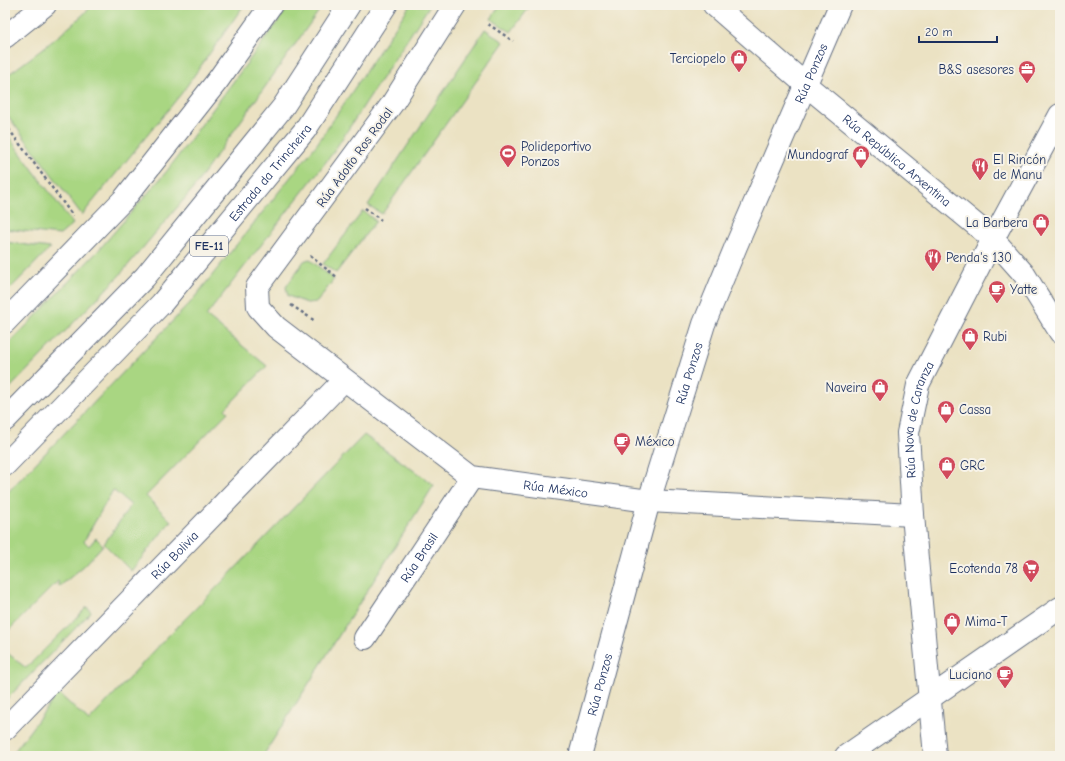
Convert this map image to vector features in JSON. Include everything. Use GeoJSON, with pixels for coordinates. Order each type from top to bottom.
{"type":"FeatureCollection","features":[{"type":"Feature","properties":{"kind":"main road"},"geometry":{"type":"LineString","coordinates":[[5,37],[45,5]]}},
{"type":"Feature","properties":{"kind":"main road"},"geometry":{"type":"LineString","coordinates":[[5,322],[124,199],[218,80],[271,5]]}},
{"type":"Feature","properties":{"kind":"main road","name":"FE-11"},"geometry":{"type":"LineString","coordinates":[[5,420],[145,276],[282,108],[349,5]]}},
{"type":"Feature","properties":{"kind":"main road","name":"Estrada da Trincheira"},"geometry":{"type":"LineString","coordinates":[[5,465],[167,298],[305,130],[386,5]]}},
{"type":"Feature","properties":{"kind":"main road","name":"Rúa Adolfo Ros Rodal"},"geometry":{"type":"LineString","coordinates":[[258,307],[257,287],[392,104],[455,5]]}},
{"type":"Feature","properties":{"kind":"main road","name":"Rúa República Arxentina"},"geometry":{"type":"LineString","coordinates":[[714,5],[806,85],[993,239],[1024,274],[1060,332]]}},
{"type":"Feature","properties":{"kind":"main road","name":"Rúa Ponzos"},"geometry":{"type":"LineString","coordinates":[[580,756],[649,501],[704,324],[840,5]]}},
{"type":"Feature","properties":{"kind":"main road","name":"Rúa Nova de Caranza"},"geometry":{"type":"LineString","coordinates":[[935,756],[913,515],[908,433],[918,386],[993,239],[1060,115]]}},
{"type":"Feature","properties":{"kind":"main road","name":"Rúa México"},"geometry":{"type":"LineString","coordinates":[[258,307],[276,327],[472,477],[649,501],[913,515]]}},
{"type":"Feature","properties":{"kind":"main road","name":"Rúa Bolivia"},"geometry":{"type":"LineString","coordinates":[[5,729],[344,380]]}},
{"type":"Feature","properties":{"kind":"main road","name":"Rúa Brasil"},"geometry":{"type":"LineString","coordinates":[[365,638],[472,477]]}},
{"type":"Feature","properties":{"kind":"main road"},"geometry":{"type":"LineString","coordinates":[[846,756],[1060,608]]}},
{"type":"Feature","properties":{"kind":"path"},"geometry":{"type":"LineString","coordinates":[[488,24],[513,41]]}},
{"type":"Feature","properties":{"kind":"path"},"geometry":{"type":"LineString","coordinates":[[5,124],[73,217]]}},
{"type":"Feature","properties":{"kind":"path"},"geometry":{"type":"LineString","coordinates":[[365,208],[381,220]]}},
{"type":"Feature","properties":{"kind":"path"},"geometry":{"type":"LineString","coordinates":[[305,252],[338,278]]}},
{"type":"Feature","properties":{"kind":"path"},"geometry":{"type":"LineString","coordinates":[[290,304],[315,321]]}},
{"type":"Feature","properties":{"kind":"green space"},"geometry":{"type":"Polygon","coordinates":[[[93,5],[244,5],[181,94],[82,215],[5,112],[5,77],[61,34],[93,5]]]}},
{"type":"Feature","properties":{"kind":"green space"},"geometry":{"type":"Polygon","coordinates":[[[290,5],[323,5],[192,190],[118,277],[5,393],[5,348],[97,252],[167,171],[290,5]]]}},
{"type":"Feature","properties":{"kind":"green space"},"geometry":{"type":"Polygon","coordinates":[[[410,5],[430,5],[332,154],[206,316],[267,366],[225,409],[228,412],[146,496],[171,521],[131,571],[104,544],[131,505],[113,490],[84,541],[89,546],[96,538],[103,545],[85,565],[59,587],[58,581],[5,634],[5,495],[190,303],[317,144],[410,5]]]}},
{"type":"Feature","properties":{"kind":"green space"},"geometry":{"type":"Polygon","coordinates":[[[500,5],[531,5],[511,32],[491,19],[500,5]]]}},
{"type":"Feature","properties":{"kind":"green space"},"geometry":{"type":"Polygon","coordinates":[[[485,29],[504,42],[382,214],[368,205],[485,29]]]}},
{"type":"Feature","properties":{"kind":"green space"},"geometry":{"type":"Polygon","coordinates":[[[5,132],[73,224],[60,235],[5,229],[5,132]]]}},
{"type":"Feature","properties":{"kind":"green space"},"geometry":{"type":"Polygon","coordinates":[[[363,211],[376,221],[336,273],[323,264],[363,211]]]}},
{"type":"Feature","properties":{"kind":"green space"},"geometry":{"type":"Polygon","coordinates":[[[5,242],[50,248],[5,294],[5,242]]]}},
{"type":"Feature","properties":{"kind":"green space"},"geometry":{"type":"Polygon","coordinates":[[[309,259],[334,279],[317,302],[307,303],[288,296],[286,287],[304,261],[309,259]]]}},
{"type":"Feature","properties":{"kind":"green space"},"geometry":{"type":"Polygon","coordinates":[[[364,435],[434,485],[263,756],[11,756],[58,693],[89,721],[169,635],[364,435]]]}},
{"type":"Feature","properties":{"kind":"green space"},"geometry":{"type":"Polygon","coordinates":[[[87,607],[91,612],[5,701],[5,651],[26,668],[87,607]]]}},
{"type":"Feature","properties":{"kind":"place","name":"Terciopelo"},"geometry":{"type":"Point","coordinates":[739,73]}},
{"type":"Feature","properties":{"kind":"place","name":"B&S asesores"},"geometry":{"type":"Point","coordinates":[1027,84]}},
{"type":"Feature","properties":{"kind":"place","name":"Polideportivo Ponzos"},"geometry":{"type":"Point","coordinates":[508,168]}},
{"type":"Feature","properties":{"kind":"place","name":"Mundograf"},"geometry":{"type":"Point","coordinates":[861,169]}},
{"type":"Feature","properties":{"kind":"place","name":"El Rincón de Manu"},"geometry":{"type":"Point","coordinates":[980,181]}},
{"type":"Feature","properties":{"kind":"place","name":"La Barbera"},"geometry":{"type":"Point","coordinates":[1041,237]}},
{"type":"Feature","properties":{"kind":"place","name":"Penda's 130"},"geometry":{"type":"Point","coordinates":[933,272]}},
{"type":"Feature","properties":{"kind":"place","name":"Yatte"},"geometry":{"type":"Point","coordinates":[997,304]}},
{"type":"Feature","properties":{"kind":"place","name":"Rubi"},"geometry":{"type":"Point","coordinates":[970,351]}},
{"type":"Feature","properties":{"kind":"place","name":"Naveira"},"geometry":{"type":"Point","coordinates":[880,402]}},
{"type":"Feature","properties":{"kind":"place","name":"Cassa"},"geometry":{"type":"Point","coordinates":[946,424]}},
{"type":"Feature","properties":{"kind":"place","name":"México"},"geometry":{"type":"Point","coordinates":[622,456]}},
{"type":"Feature","properties":{"kind":"place","name":"GRC"},"geometry":{"type":"Point","coordinates":[947,480]}},
{"type":"Feature","properties":{"kind":"place","name":"Ecotenda 78"},"geometry":{"type":"Point","coordinates":[1031,583]}},
{"type":"Feature","properties":{"kind":"place","name":"Mima-T"},"geometry":{"type":"Point","coordinates":[952,636]}},
{"type":"Feature","properties":{"kind":"place","name":"Luciano"},"geometry":{"type":"Point","coordinates":[1005,689]}}]}
